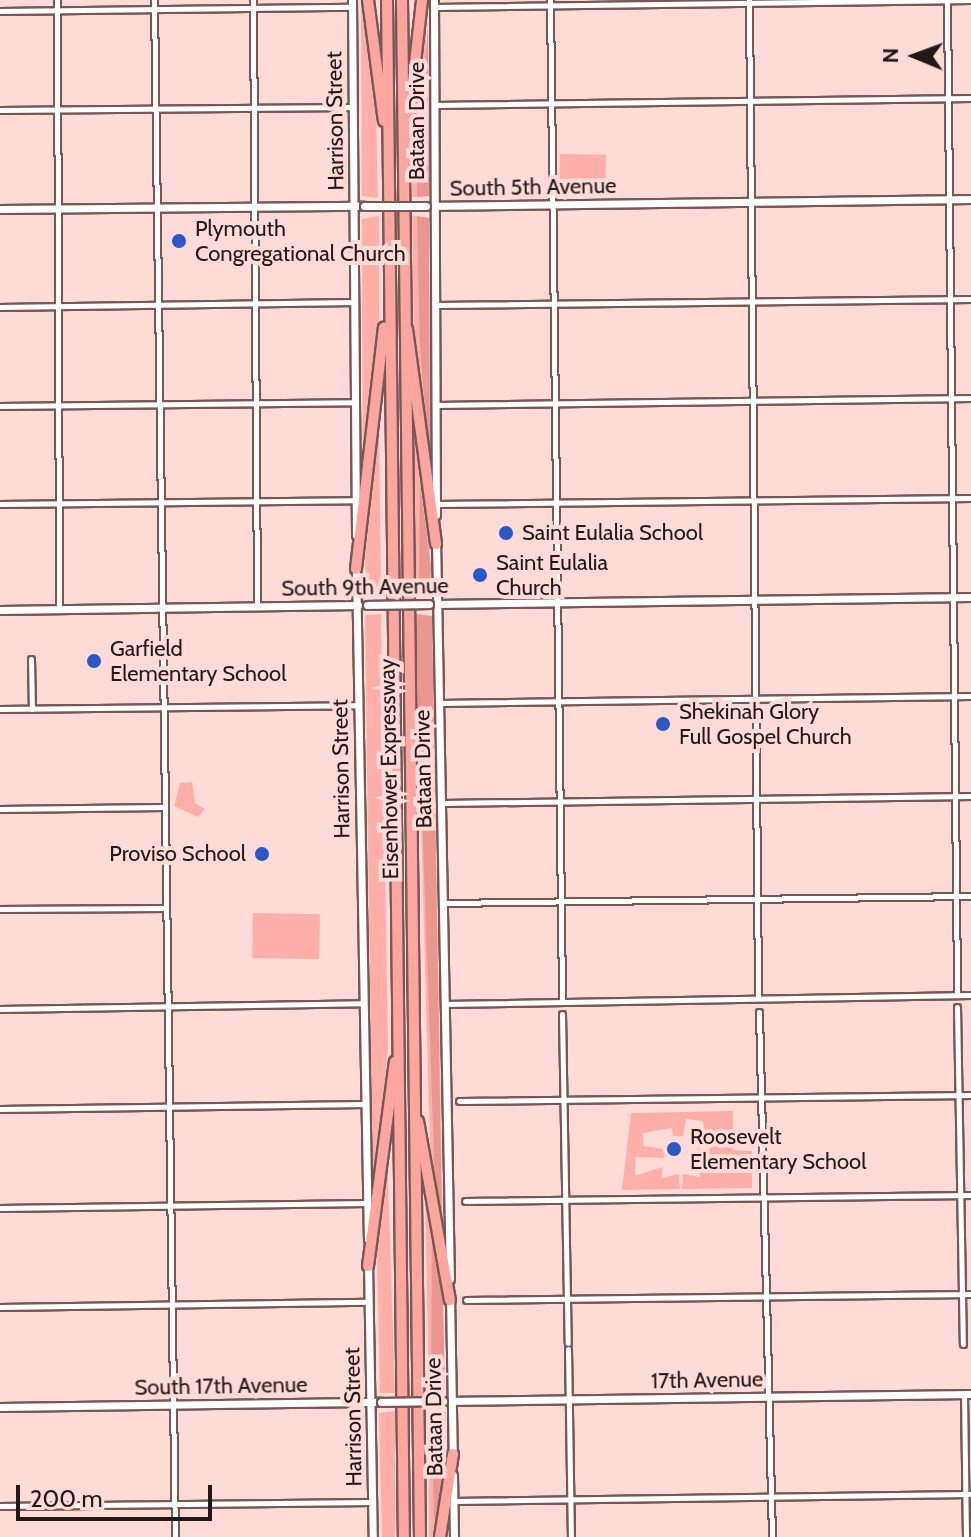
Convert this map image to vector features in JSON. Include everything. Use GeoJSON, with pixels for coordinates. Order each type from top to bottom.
{"type":"FeatureCollection","features":[{"type":"Feature","properties":{"kind":"highway"},"geometry":{"type":"LineString","coordinates":[[368,0],[388,130]]}},
{"type":"Feature","properties":{"kind":"highway","name":"Eisenhower Expressway"},"geometry":{"type":"LineString","coordinates":[[387,0],[388,311],[404,1537]]}},
{"type":"Feature","properties":{"kind":"highway","name":"Eisenhower Expressway"},"geometry":{"type":"LineString","coordinates":[[402,0],[420,1537]]}},
{"type":"Feature","properties":{"kind":"highway"},"geometry":{"type":"LineString","coordinates":[[403,157],[422,0]]}},
{"type":"Feature","properties":{"kind":"highway"},"geometry":{"type":"LineString","coordinates":[[356,569],[388,311]]}},
{"type":"Feature","properties":{"kind":"highway"},"geometry":{"type":"LineString","coordinates":[[404,320],[436,544]]}},
{"type":"Feature","properties":{"kind":"highway"},"geometry":{"type":"LineString","coordinates":[[368,1266],[398,1048]]}},
{"type":"Feature","properties":{"kind":"highway"},"geometry":{"type":"LineString","coordinates":[[415,1112],[450,1300]]}},
{"type":"Feature","properties":{"kind":"highway"},"geometry":{"type":"LineString","coordinates":[[440,1537],[453,1454]]}},
{"type":"Feature","properties":{"kind":"street"},"geometry":{"type":"LineString","coordinates":[[57,0],[59,609]]}},
{"type":"Feature","properties":{"kind":"street"},"geometry":{"type":"LineString","coordinates":[[154,0],[175,1537]]}},
{"type":"Feature","properties":{"kind":"street"},"geometry":{"type":"LineString","coordinates":[[253,0],[257,606]]}},
{"type":"Feature","properties":{"kind":"street"},"geometry":{"type":"LineString","coordinates":[[947,0],[957,995]]}},
{"type":"Feature","properties":{"kind":"street"},"geometry":{"type":"LineString","coordinates":[[434,4],[971,0]]}},
{"type":"Feature","properties":{"kind":"street"},"geometry":{"type":"LineString","coordinates":[[749,1],[758,998]]}},
{"type":"Feature","properties":{"kind":"street"},"geometry":{"type":"LineString","coordinates":[[550,3],[562,1001]]}},
{"type":"Feature","properties":{"kind":"street"},"geometry":{"type":"LineString","coordinates":[[0,11],[253,9],[352,4]]}},
{"type":"Feature","properties":{"kind":"street","name":"Harrison Street"},"geometry":{"type":"LineString","coordinates":[[352,4],[355,605],[373,1537]]}},
{"type":"Feature","properties":{"kind":"street","name":"Bataan Drive"},"geometry":{"type":"LineString","coordinates":[[434,4],[431,206],[436,305],[436,544],[433,604],[440,703],[450,1300],[448,1401],[453,1454],[454,1537]]}},
{"type":"Feature","properties":{"kind":"street"},"geometry":{"type":"LineString","coordinates":[[434,105],[971,98]]}},
{"type":"Feature","properties":{"kind":"street"},"geometry":{"type":"LineString","coordinates":[[0,110],[353,107]]}},
{"type":"Feature","properties":{"kind":"street","name":"South 5th Avenue"},"geometry":{"type":"LineString","coordinates":[[0,209],[971,199]]}},
{"type":"Feature","properties":{"kind":"street"},"geometry":{"type":"LineString","coordinates":[[436,305],[971,299]]}},
{"type":"Feature","properties":{"kind":"street"},"geometry":{"type":"LineString","coordinates":[[0,307],[355,302]]}},
{"type":"Feature","properties":{"kind":"street"},"geometry":{"type":"LineString","coordinates":[[436,405],[971,398]]}},
{"type":"Feature","properties":{"kind":"street"},"geometry":{"type":"LineString","coordinates":[[0,406],[356,402]]}},
{"type":"Feature","properties":{"kind":"street"},"geometry":{"type":"LineString","coordinates":[[436,504],[971,498]]}},
{"type":"Feature","properties":{"kind":"street"},"geometry":{"type":"LineString","coordinates":[[0,504],[356,500]]}},
{"type":"Feature","properties":{"kind":"street","name":"South 9th Avenue"},"geometry":{"type":"LineString","coordinates":[[0,610],[971,597]]}},
{"type":"Feature","properties":{"kind":"street"},"geometry":{"type":"LineString","coordinates":[[31,659],[32,709]]}},
{"type":"Feature","properties":{"kind":"street"},"geometry":{"type":"LineString","coordinates":[[440,703],[971,696]]}},
{"type":"Feature","properties":{"kind":"street"},"geometry":{"type":"LineString","coordinates":[[0,709],[358,705]]}},
{"type":"Feature","properties":{"kind":"street"},"geometry":{"type":"LineString","coordinates":[[442,803],[971,796]]}},
{"type":"Feature","properties":{"kind":"street"},"geometry":{"type":"LineString","coordinates":[[0,809],[164,807]]}},
{"type":"Feature","properties":{"kind":"street"},"geometry":{"type":"LineString","coordinates":[[443,903],[971,896]]}},
{"type":"Feature","properties":{"kind":"street"},"geometry":{"type":"LineString","coordinates":[[0,909],[165,908]]}},
{"type":"Feature","properties":{"kind":"street"},"geometry":{"type":"LineString","coordinates":[[445,1004],[971,995]]}},
{"type":"Feature","properties":{"kind":"street"},"geometry":{"type":"LineString","coordinates":[[0,1009],[364,1003]]}},
{"type":"Feature","properties":{"kind":"street"},"geometry":{"type":"LineString","coordinates":[[957,1007],[963,1344]]}},
{"type":"Feature","properties":{"kind":"street"},"geometry":{"type":"LineString","coordinates":[[759,1012],[772,1537]]}},
{"type":"Feature","properties":{"kind":"street"},"geometry":{"type":"LineString","coordinates":[[562,1014],[571,1537]]}},
{"type":"Feature","properties":{"kind":"street"},"geometry":{"type":"LineString","coordinates":[[459,1101],[971,1095]]}},
{"type":"Feature","properties":{"kind":"street"},"geometry":{"type":"LineString","coordinates":[[0,1109],[365,1104]]}},
{"type":"Feature","properties":{"kind":"street"},"geometry":{"type":"LineString","coordinates":[[465,1201],[971,1195]]}},
{"type":"Feature","properties":{"kind":"street"},"geometry":{"type":"LineString","coordinates":[[0,1208],[367,1203]]}},
{"type":"Feature","properties":{"kind":"street"},"geometry":{"type":"LineString","coordinates":[[466,1300],[971,1294]]}},
{"type":"Feature","properties":{"kind":"street"},"geometry":{"type":"LineString","coordinates":[[0,1307],[369,1302]]}},
{"type":"Feature","properties":{"kind":"street"},"geometry":{"type":"LineString","coordinates":[[966,1537],[967,1394]]}},
{"type":"Feature","properties":{"kind":"street","name":"17th Avenue"},"geometry":{"type":"LineString","coordinates":[[448,1401],[967,1394]]}},
{"type":"Feature","properties":{"kind":"street","name":"South 17th Avenue"},"geometry":{"type":"LineString","coordinates":[[0,1407],[448,1401]]}},
{"type":"Feature","properties":{"kind":"street"},"geometry":{"type":"LineString","coordinates":[[454,1501],[968,1494]]}},
{"type":"Feature","properties":{"kind":"street"},"geometry":{"type":"LineString","coordinates":[[0,1506],[372,1502]]}},
{"type":"Feature","properties":{"kind":"shaded area"},"geometry":{"type":"Polygon","coordinates":[[[361,0],[376,106],[378,198],[362,196],[361,0]]]}},
{"type":"Feature","properties":{"kind":"shaded area"},"geometry":{"type":"Polygon","coordinates":[[[425,0],[429,196],[412,197],[412,156],[425,0]]]}},
{"type":"Feature","properties":{"kind":"shaded area"},"geometry":{"type":"Polygon","coordinates":[[[428,26],[429,196],[417,197],[417,159],[428,26]]]}},
{"type":"Feature","properties":{"kind":"shaded area"},"geometry":{"type":"Polygon","coordinates":[[[560,154],[606,155],[605,196],[559,195],[560,154]]]}},
{"type":"Feature","properties":{"kind":"shaded area"},"geometry":{"type":"Polygon","coordinates":[[[379,216],[379,318],[363,525],[362,219],[379,216]]]}},
{"type":"Feature","properties":{"kind":"shaded area"},"geometry":{"type":"Polygon","coordinates":[[[412,216],[429,218],[430,509],[414,331],[412,216]]]}},
{"type":"Feature","properties":{"kind":"shaded area"},"geometry":{"type":"Polygon","coordinates":[[[417,216],[429,218],[430,467],[420,346],[417,216]]]}},
{"type":"Feature","properties":{"kind":"shaded area"},"geometry":{"type":"Polygon","coordinates":[[[413,411],[431,567],[429,595],[415,595],[413,411]]]}},
{"type":"Feature","properties":{"kind":"shaded area"},"geometry":{"type":"Polygon","coordinates":[[[379,420],[381,596],[367,596],[365,560],[379,420]]]}},
{"type":"Feature","properties":{"kind":"shaded area"},"geometry":{"type":"Polygon","coordinates":[[[420,484],[431,567],[429,595],[419,595],[420,484]]]}},
{"type":"Feature","properties":{"kind":"shaded area"},"geometry":{"type":"Polygon","coordinates":[[[381,614],[388,1048],[373,1215],[365,615],[381,614]]]}},
{"type":"Feature","properties":{"kind":"shaded area"},"geometry":{"type":"Polygon","coordinates":[[[415,614],[432,616],[443,1249],[431,1175],[415,614]]]}},
{"type":"Feature","properties":{"kind":"shaded area"},"geometry":{"type":"Polygon","coordinates":[[[415,614],[432,616],[442,1228],[435,1184],[415,614]]]}},
{"type":"Feature","properties":{"kind":"shaded area"},"geometry":{"type":"Polygon","coordinates":[[[192,782],[195,803],[205,809],[198,817],[174,806],[180,783],[192,782]]]}},
{"type":"Feature","properties":{"kind":"shaded area"},"geometry":{"type":"Polygon","coordinates":[[[253,913],[320,914],[319,959],[252,958],[253,913]]]}},
{"type":"Feature","properties":{"kind":"shaded area"},"geometry":{"type":"Polygon","coordinates":[[[733,1111],[733,1150],[752,1151],[752,1188],[682,1189],[683,1174],[700,1177],[697,1131],[704,1130],[703,1121],[686,1119],[683,1136],[673,1136],[672,1128],[643,1133],[643,1146],[664,1149],[664,1158],[635,1157],[635,1176],[662,1167],[662,1178],[679,1174],[680,1189],[622,1190],[631,1113],[733,1111]]]}},
{"type":"Feature","properties":{"kind":"shaded area"},"geometry":{"type":"Polygon","coordinates":[[[387,1149],[395,1393],[380,1393],[377,1249],[387,1149]]]}},
{"type":"Feature","properties":{"kind":"shaded area"},"geometry":{"type":"Polygon","coordinates":[[[425,1191],[443,1304],[445,1392],[429,1392],[425,1191]]]}},
{"type":"Feature","properties":{"kind":"shaded area"},"geometry":{"type":"Polygon","coordinates":[[[432,1234],[443,1304],[445,1392],[431,1392],[432,1234]]]}},
{"type":"Feature","properties":{"kind":"shaded area"},"geometry":{"type":"Polygon","coordinates":[[[395,1411],[395,1537],[382,1537],[379,1413],[395,1411]]]}},
{"type":"Feature","properties":{"kind":"shaded area"},"geometry":{"type":"Polygon","coordinates":[[[429,1411],[446,1412],[437,1537],[429,1537],[429,1411]]]}},
{"type":"Feature","properties":{"kind":"shaded area"},"geometry":{"type":"Polygon","coordinates":[[[432,1411],[446,1412],[438,1521],[434,1517],[432,1411]]]}},
{"type":"Feature","properties":{"kind":"place","name":"Plymouth Congregational Church"},"geometry":{"type":"Point","coordinates":[179,241]}},
{"type":"Feature","properties":{"kind":"place","name":"Saint Eulalia School"},"geometry":{"type":"Point","coordinates":[506,533]}},
{"type":"Feature","properties":{"kind":"place","name":"Saint Eulalia Church"},"geometry":{"type":"Point","coordinates":[480,575]}},
{"type":"Feature","properties":{"kind":"place","name":"Garfield Elementary School"},"geometry":{"type":"Point","coordinates":[94,661]}},
{"type":"Feature","properties":{"kind":"place","name":"Shekinah Glory Full Gospel Church"},"geometry":{"type":"Point","coordinates":[663,724]}},
{"type":"Feature","properties":{"kind":"place","name":"Proviso School"},"geometry":{"type":"Point","coordinates":[262,854]}},
{"type":"Feature","properties":{"kind":"place","name":"Roosevelt Elementary School"},"geometry":{"type":"Point","coordinates":[674,1149]}}]}
